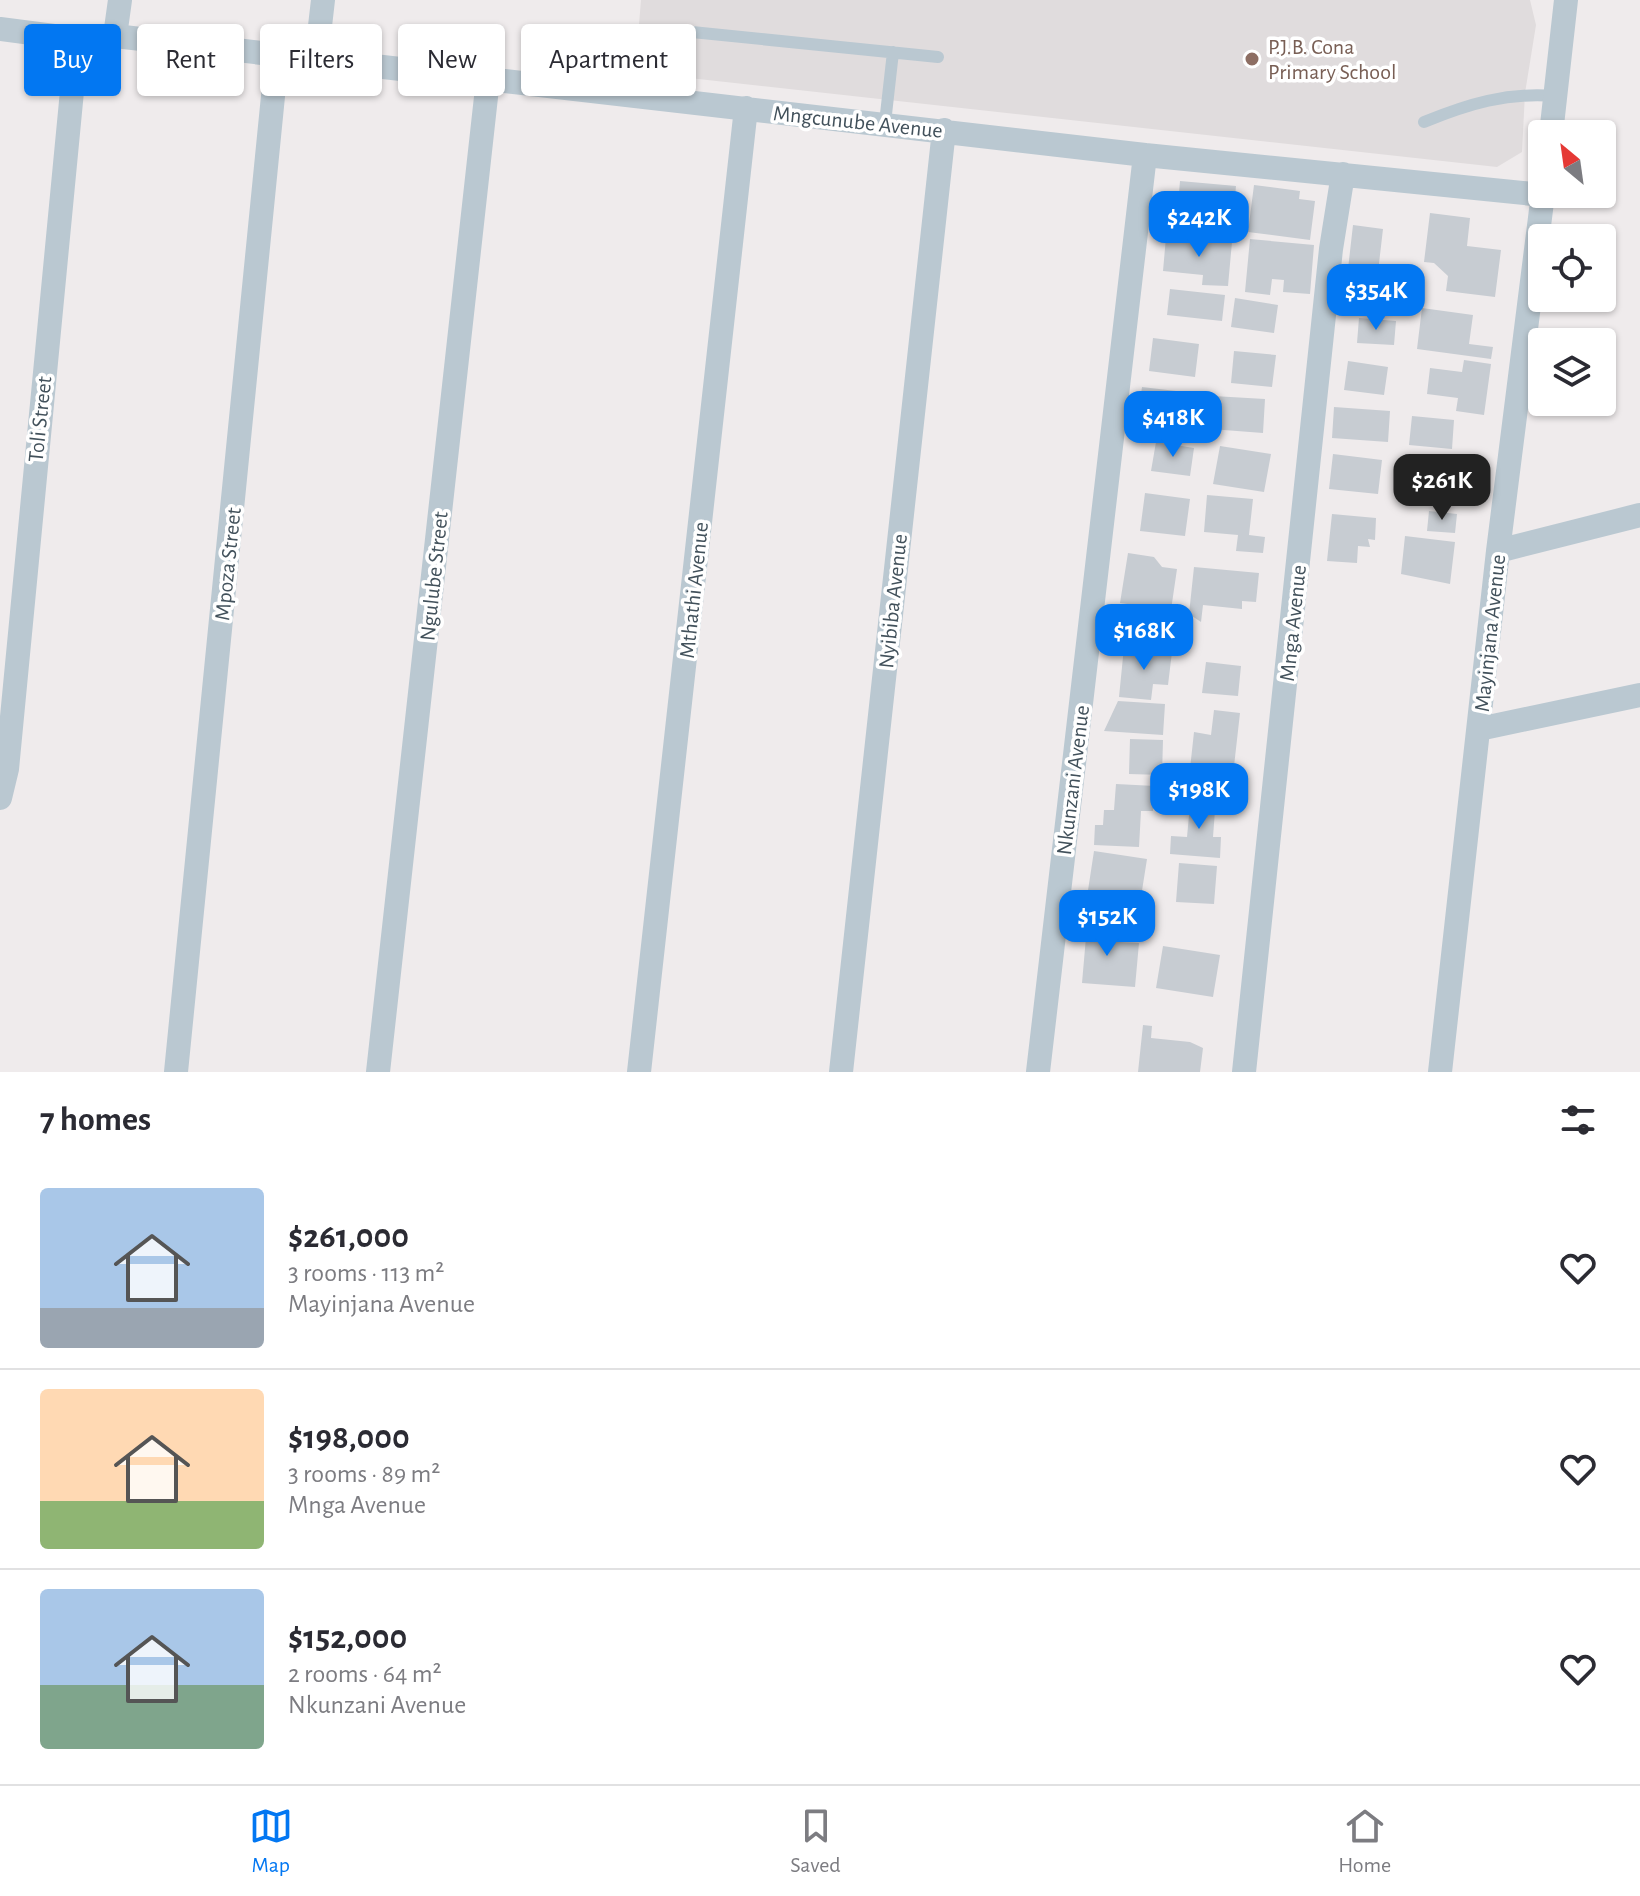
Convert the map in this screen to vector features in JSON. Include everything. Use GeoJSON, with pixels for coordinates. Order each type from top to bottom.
{"type":"FeatureCollection","features":[{"type":"Feature","properties":{"kind":"street"},"geometry":{"type":"LineString","coordinates":[[117,24],[120,0]]}},
{"type":"Feature","properties":{"kind":"street"},"geometry":{"type":"LineString","coordinates":[[320,24],[323,0]]}},
{"type":"Feature","properties":{"kind":"street"},"geometry":{"type":"LineString","coordinates":[[1552,120],[1566,0]]}},
{"type":"Feature","properties":{"kind":"street","name":"Mngcunube Avenue"},"geometry":{"type":"LineString","coordinates":[[0,29],[24,32]]}},
{"type":"Feature","properties":{"kind":"street","name":"Mngcunube Avenue"},"geometry":{"type":"LineString","coordinates":[[121,37],[260,54]]}},
{"type":"Feature","properties":{"kind":"street","name":"Mngcunube Avenue"},"geometry":{"type":"LineString","coordinates":[[505,81],[1145,155],[1528,193]]}},
{"type":"Feature","properties":{"kind":"street","name":"Toli Street"},"geometry":{"type":"LineString","coordinates":[[0,798],[7,769],[72,96]]}},
{"type":"Feature","properties":{"kind":"street","name":"Mpoza Street"},"geometry":{"type":"LineString","coordinates":[[176,1072],[273,96]]}},
{"type":"Feature","properties":{"kind":"street","name":"Ngulube Street"},"geometry":{"type":"LineString","coordinates":[[378,1072],[486,96]]}},
{"type":"Feature","properties":{"kind":"street","name":"Mthathi Avenue"},"geometry":{"type":"LineString","coordinates":[[639,1072],[746,108]]}},
{"type":"Feature","properties":{"kind":"street","name":"Nyibiba Avenue"},"geometry":{"type":"LineString","coordinates":[[841,1072],[944,130]]}},
{"type":"Feature","properties":{"kind":"street","name":"Nkunzani Avenue"},"geometry":{"type":"LineString","coordinates":[[1038,1072],[1145,155]]}},
{"type":"Feature","properties":{"kind":"street","name":"Mnga Avenue"},"geometry":{"type":"LineString","coordinates":[[1244,1072],[1331,249],[1343,174]]}},
{"type":"Feature","properties":{"kind":"street","name":"Mayinjana Avenue"},"geometry":{"type":"LineString","coordinates":[[1440,1072],[1498,551],[1541,208]]}},
{"type":"Feature","properties":{"kind":"street"},"geometry":{"type":"LineString","coordinates":[[1498,551],[1640,515]]}},
{"type":"Feature","properties":{"kind":"street"},"geometry":{"type":"LineString","coordinates":[[1479,729],[1640,695]]}},
{"type":"Feature","properties":{"kind":"lane"},"geometry":{"type":"LineString","coordinates":[[657,98],[668,46],[674,39],[692,32],[938,57]]}},
{"type":"Feature","properties":{"kind":"lane"},"geometry":{"type":"LineString","coordinates":[[885,123],[893,52]]}},
{"type":"Feature","properties":{"kind":"lane"},"geometry":{"type":"LineString","coordinates":[[1424,122],[1480,100],[1525,93],[1555,96]]}},
{"type":"Feature","properties":{"kind":"shaded area","name":"P.J.B. Cona Primary School"},"geometry":{"type":"Polygon","coordinates":[[[641,0],[1530,0],[1536,25],[1525,93],[1522,152],[1497,167],[696,79],[696,24],[639,24],[641,0]]]}},
{"type":"Feature","properties":{"kind":"building"},"geometry":{"type":"Polygon","coordinates":[[[1180,181],[1236,186],[1235,197],[1244,198],[1241,222],[1177,216],[1180,181]]]}},
{"type":"Feature","properties":{"kind":"building"},"geometry":{"type":"Polygon","coordinates":[[[1254,185],[1300,191],[1299,199],[1315,201],[1310,240],[1248,232],[1254,185]]]}},
{"type":"Feature","properties":{"kind":"building"},"geometry":{"type":"Polygon","coordinates":[[[1430,213],[1470,218],[1467,246],[1501,250],[1495,297],[1446,291],[1448,276],[1434,263],[1424,262],[1430,213]]]}},
{"type":"Feature","properties":{"kind":"building"},"geometry":{"type":"Polygon","coordinates":[[[1353,225],[1383,229],[1378,272],[1348,269],[1353,225]]]}},
{"type":"Feature","properties":{"kind":"building"},"geometry":{"type":"Polygon","coordinates":[[[1166,237],[1232,242],[1228,286],[1202,285],[1203,275],[1163,271],[1166,237]]]}},
{"type":"Feature","properties":{"kind":"building"},"geometry":{"type":"Polygon","coordinates":[[[1250,239],[1314,245],[1310,294],[1283,292],[1284,280],[1272,279],[1270,295],[1245,292],[1250,239]]]}},
{"type":"Feature","properties":{"kind":"building"},"geometry":{"type":"Polygon","coordinates":[[[1376,284],[1411,290],[1408,308],[1373,302],[1376,284]]]}},
{"type":"Feature","properties":{"kind":"building"},"geometry":{"type":"Polygon","coordinates":[[[1170,289],[1225,295],[1222,321],[1167,315],[1170,289]]]}},
{"type":"Feature","properties":{"kind":"building"},"geometry":{"type":"Polygon","coordinates":[[[1235,298],[1278,305],[1274,333],[1231,327],[1235,298]]]}},
{"type":"Feature","properties":{"kind":"building"},"geometry":{"type":"Polygon","coordinates":[[[1422,308],[1473,315],[1469,344],[1493,347],[1491,359],[1417,349],[1422,308]]]}},
{"type":"Feature","properties":{"kind":"building"},"geometry":{"type":"Polygon","coordinates":[[[1359,318],[1396,321],[1394,345],[1357,343],[1359,318]]]}},
{"type":"Feature","properties":{"kind":"building"},"geometry":{"type":"Polygon","coordinates":[[[1153,338],[1199,344],[1195,377],[1149,371],[1153,338]]]}},
{"type":"Feature","properties":{"kind":"building"},"geometry":{"type":"Polygon","coordinates":[[[1234,351],[1276,355],[1272,387],[1231,383],[1234,351]]]}},
{"type":"Feature","properties":{"kind":"building"},"geometry":{"type":"Polygon","coordinates":[[[1464,360],[1491,364],[1484,415],[1456,411],[1458,398],[1427,394],[1430,368],[1462,372],[1464,360]]]}},
{"type":"Feature","properties":{"kind":"building"},"geometry":{"type":"Polygon","coordinates":[[[1348,361],[1388,367],[1384,395],[1344,390],[1348,361]]]}},
{"type":"Feature","properties":{"kind":"building"},"geometry":{"type":"Polygon","coordinates":[[[1142,387],[1193,393],[1188,427],[1137,421],[1142,387]]]}},
{"type":"Feature","properties":{"kind":"building"},"geometry":{"type":"Polygon","coordinates":[[[1213,396],[1265,399],[1263,433],[1211,429],[1213,396]]]}},
{"type":"Feature","properties":{"kind":"building"},"geometry":{"type":"Polygon","coordinates":[[[1334,407],[1390,411],[1388,442],[1332,438],[1334,407]]]}},
{"type":"Feature","properties":{"kind":"building"},"geometry":{"type":"Polygon","coordinates":[[[1412,416],[1454,420],[1452,449],[1409,445],[1412,416]]]}},
{"type":"Feature","properties":{"kind":"building"},"geometry":{"type":"Polygon","coordinates":[[[1156,442],[1194,448],[1190,476],[1151,471],[1156,442]]]}},
{"type":"Feature","properties":{"kind":"building"},"geometry":{"type":"Polygon","coordinates":[[[1220,446],[1271,454],[1264,492],[1213,484],[1220,446]]]}},
{"type":"Feature","properties":{"kind":"building"},"geometry":{"type":"Polygon","coordinates":[[[1333,454],[1382,460],[1378,494],[1329,489],[1333,454]]]}},
{"type":"Feature","properties":{"kind":"building"},"geometry":{"type":"Polygon","coordinates":[[[1405,454],[1419,455],[1418,466],[1465,470],[1462,496],[1402,491],[1405,454]]]}},
{"type":"Feature","properties":{"kind":"building"},"geometry":{"type":"Polygon","coordinates":[[[1145,493],[1190,499],[1185,536],[1140,531],[1145,493]]]}},
{"type":"Feature","properties":{"kind":"building"},"geometry":{"type":"Polygon","coordinates":[[[1207,495],[1253,499],[1249,535],[1265,537],[1263,553],[1236,551],[1238,535],[1204,532],[1207,495]]]}},
{"type":"Feature","properties":{"kind":"building"},"geometry":{"type":"Polygon","coordinates":[[[1429,511],[1457,514],[1455,533],[1427,531],[1429,511]]]}},
{"type":"Feature","properties":{"kind":"building"},"geometry":{"type":"Polygon","coordinates":[[[1332,514],[1376,518],[1375,540],[1368,539],[1370,547],[1358,546],[1357,563],[1327,561],[1332,514]]]}},
{"type":"Feature","properties":{"kind":"building"},"geometry":{"type":"Polygon","coordinates":[[[1405,536],[1455,542],[1450,584],[1401,574],[1405,536]]]}},
{"type":"Feature","properties":{"kind":"building"},"geometry":{"type":"Polygon","coordinates":[[[1128,553],[1154,557],[1162,567],[1177,569],[1171,610],[1120,603],[1128,553]]]}},
{"type":"Feature","properties":{"kind":"building"},"geometry":{"type":"Polygon","coordinates":[[[1194,567],[1259,573],[1256,602],[1242,601],[1242,609],[1203,605],[1201,622],[1189,614],[1194,567]]]}},
{"type":"Feature","properties":{"kind":"building"},"geometry":{"type":"Polygon","coordinates":[[[1124,647],[1172,652],[1168,685],[1153,684],[1151,700],[1119,697],[1124,647]]]}},
{"type":"Feature","properties":{"kind":"building"},"geometry":{"type":"Polygon","coordinates":[[[1206,662],[1241,666],[1238,696],[1202,693],[1206,662]]]}},
{"type":"Feature","properties":{"kind":"building"},"geometry":{"type":"Polygon","coordinates":[[[1118,701],[1165,704],[1163,735],[1104,731],[1118,701]]]}},
{"type":"Feature","properties":{"kind":"building"},"geometry":{"type":"Polygon","coordinates":[[[1214,710],[1240,713],[1232,784],[1182,778],[1190,769],[1194,732],[1211,735],[1214,710]]]}},
{"type":"Feature","properties":{"kind":"building"},"geometry":{"type":"Polygon","coordinates":[[[1130,739],[1163,740],[1162,775],[1129,774],[1130,739]]]}},
{"type":"Feature","properties":{"kind":"building"},"geometry":{"type":"Polygon","coordinates":[[[1116,784],[1155,786],[1153,811],[1141,811],[1139,847],[1094,845],[1095,825],[1103,825],[1104,810],[1114,810],[1116,784]]]}},
{"type":"Feature","properties":{"kind":"building"},"geometry":{"type":"Polygon","coordinates":[[[1191,794],[1216,797],[1213,837],[1221,837],[1220,858],[1170,854],[1171,836],[1187,837],[1191,794]]]}},
{"type":"Feature","properties":{"kind":"building"},"geometry":{"type":"Polygon","coordinates":[[[1094,851],[1147,859],[1141,897],[1111,893],[1113,914],[1085,910],[1094,851]]]}},
{"type":"Feature","properties":{"kind":"building"},"geometry":{"type":"Polygon","coordinates":[[[1179,863],[1217,866],[1214,904],[1176,902],[1179,863]]]}},
{"type":"Feature","properties":{"kind":"building"},"geometry":{"type":"Polygon","coordinates":[[[1078,920],[1101,922],[1099,941],[1139,943],[1135,987],[1082,983],[1086,937],[1077,936],[1078,920]]]}},
{"type":"Feature","properties":{"kind":"building"},"geometry":{"type":"Polygon","coordinates":[[[1163,946],[1220,955],[1213,997],[1156,988],[1163,946]]]}},
{"type":"Feature","properties":{"kind":"building"},"geometry":{"type":"Polygon","coordinates":[[[1143,1025],[1152,1026],[1151,1038],[1190,1042],[1203,1048],[1200,1072],[1138,1072],[1143,1025]]]}},
{"type":"Feature","properties":{"kind":"place","name":"P.J.B. Cona Primary School"},"geometry":{"type":"Point","coordinates":[1252,59]}}]}
